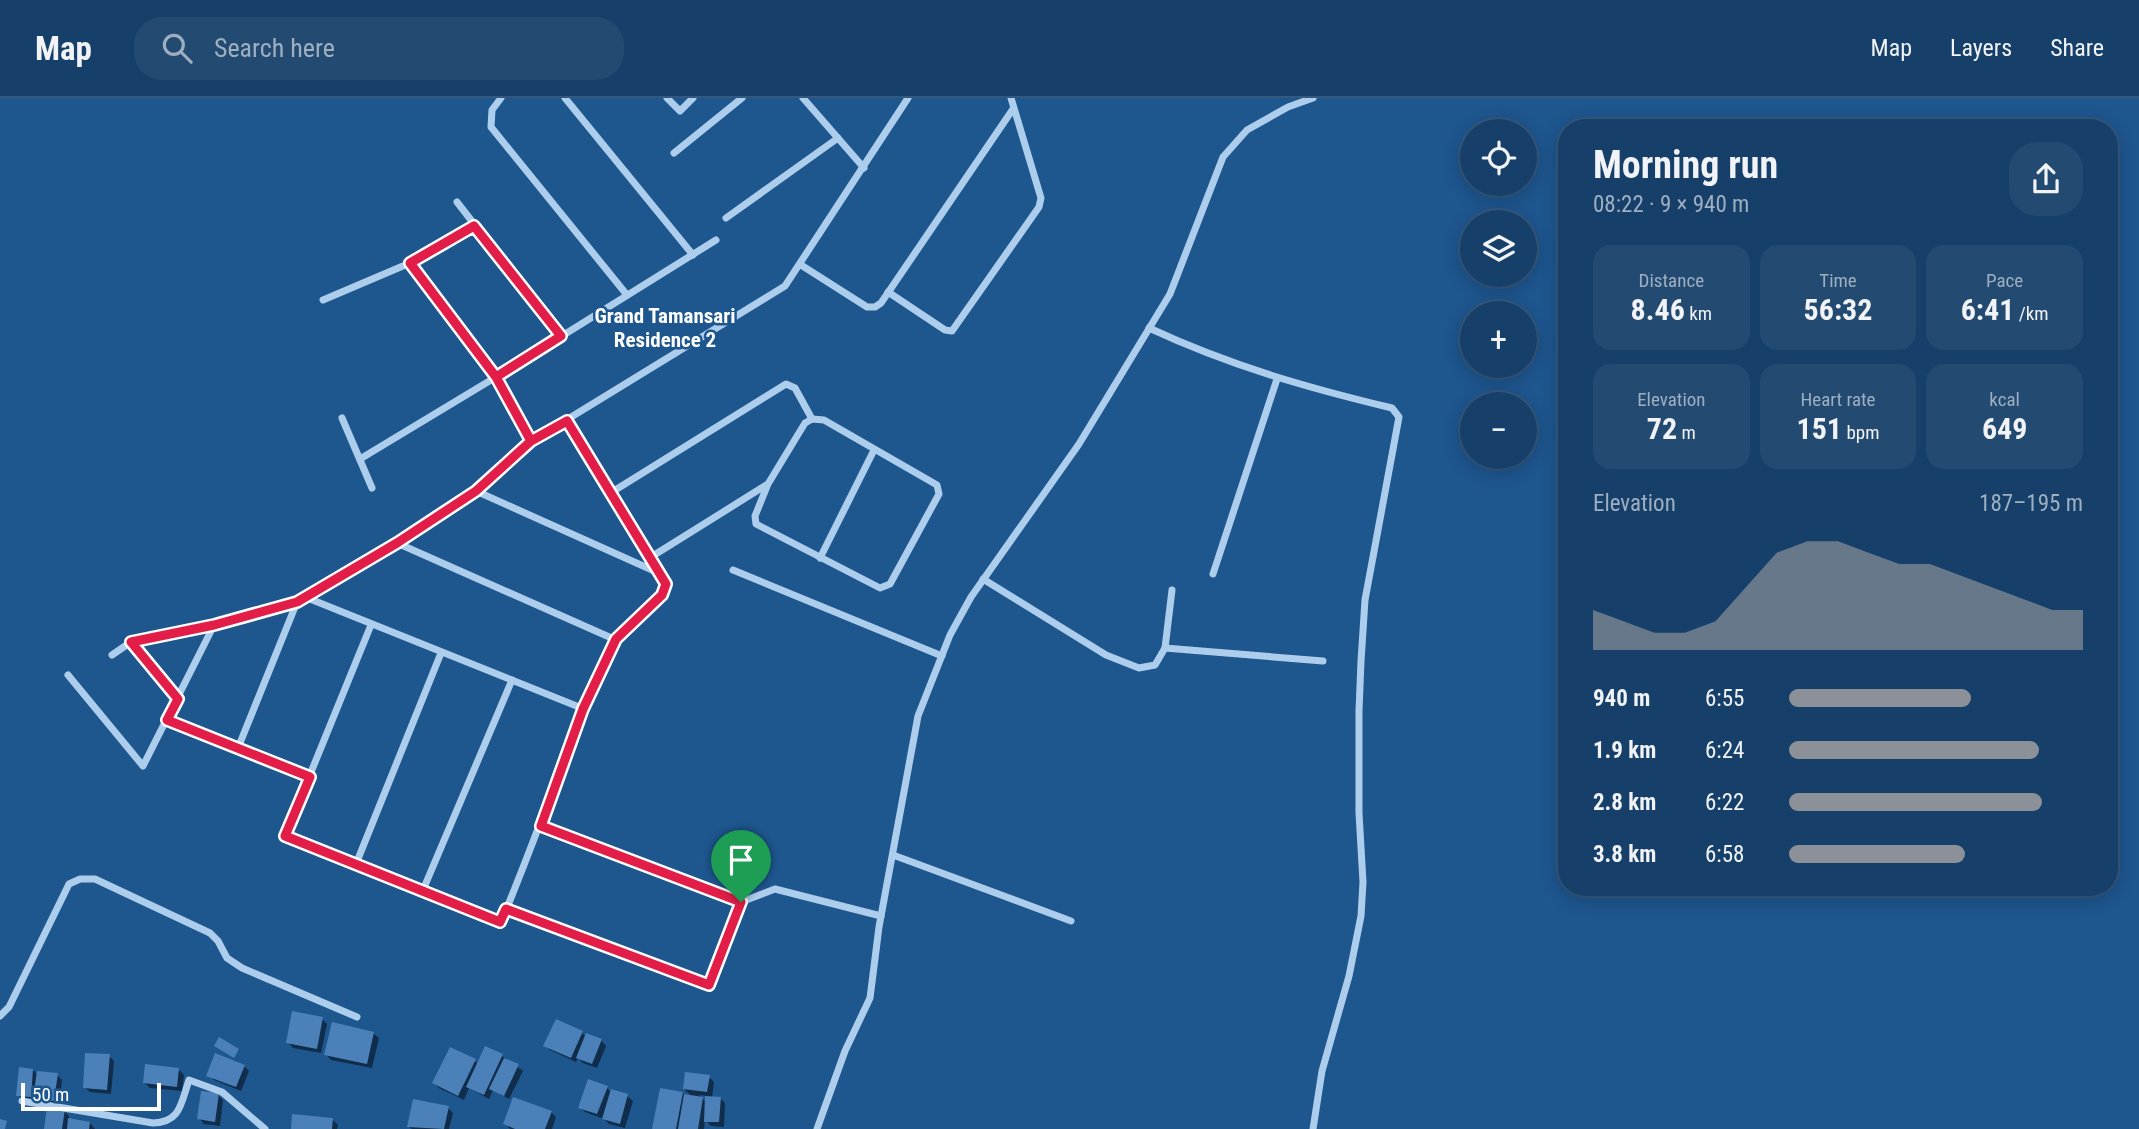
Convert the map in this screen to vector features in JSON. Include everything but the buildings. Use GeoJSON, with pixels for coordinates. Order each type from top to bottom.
{"type":"FeatureCollection","features":[{"type":"Feature","properties":{"kind":"street"},"geometry":{"type":"LineString","coordinates":[[501,98],[492,110],[491,127],[627,295]]}},
{"type":"Feature","properties":{"kind":"street"},"geometry":{"type":"LineString","coordinates":[[565,98],[693,255]]}},
{"type":"Feature","properties":{"kind":"street"},"geometry":{"type":"LineString","coordinates":[[667,98],[680,111],[693,98]]}},
{"type":"Feature","properties":{"kind":"street"},"geometry":{"type":"LineString","coordinates":[[674,153],[742,98]]}},
{"type":"Feature","properties":{"kind":"street"},"geometry":{"type":"LineString","coordinates":[[803,98],[864,168]]}},
{"type":"Feature","properties":{"kind":"street"},"geometry":{"type":"LineString","coordinates":[[112,655],[131,642],[214,625],[297,602],[397,543],[476,491],[531,441],[785,286],[908,98]]}},
{"type":"Feature","properties":{"kind":"street"},"geometry":{"type":"LineString","coordinates":[[888,292],[945,330],[952,331],[1039,207],[1041,198],[1011,98]]}},
{"type":"Feature","properties":{"kind":"street"},"geometry":{"type":"LineString","coordinates":[[817,1129],[845,1051],[870,998],[881,916],[918,716],[957,621],[983,579],[1079,444],[1170,294],[1217,170],[1232,145],[1247,130],[1288,107],[1313,98]]}},
{"type":"Feature","properties":{"kind":"street"},"geometry":{"type":"LineString","coordinates":[[801,265],[867,307],[875,307],[881,303],[1013,108]]}},
{"type":"Feature","properties":{"kind":"street"},"geometry":{"type":"LineString","coordinates":[[726,218],[838,138]]}},
{"type":"Feature","properties":{"kind":"street"},"geometry":{"type":"LineString","coordinates":[[457,202],[561,336]]}},
{"type":"Feature","properties":{"kind":"street"},"geometry":{"type":"LineString","coordinates":[[323,300],[410,263],[474,226]]}},
{"type":"Feature","properties":{"kind":"street"},"geometry":{"type":"LineString","coordinates":[[360,459],[716,240]]}},
{"type":"Feature","properties":{"kind":"street"},"geometry":{"type":"LineString","coordinates":[[410,263],[496,377],[531,441]]}},
{"type":"Feature","properties":{"kind":"street"},"geometry":{"type":"LineString","coordinates":[[1149,328],[1194,349],[1277,379],[1392,408],[1399,420],[1365,600],[1359,711],[1359,813],[1363,882],[1361,916],[1349,976],[1322,1071],[1312,1129]]}},
{"type":"Feature","properties":{"kind":"street"},"geometry":{"type":"LineString","coordinates":[[1213,574],[1277,379]]}},
{"type":"Feature","properties":{"kind":"street"},"geometry":{"type":"LineString","coordinates":[[612,492],[786,384],[795,388],[812,419]]}},
{"type":"Feature","properties":{"kind":"street"},"geometry":{"type":"LineString","coordinates":[[342,418],[372,488]]}},
{"type":"Feature","properties":{"kind":"street"},"geometry":{"type":"LineString","coordinates":[[812,419],[824,420],[937,485],[940,494],[890,583],[885,586],[880,588],[756,524],[755,516],[768,484],[805,423],[812,419]]}},
{"type":"Feature","properties":{"kind":"street"},"geometry":{"type":"LineString","coordinates":[[371,625],[285,836],[500,922],[541,826],[583,709],[616,639],[662,595],[666,584],[567,421]]}},
{"type":"Feature","properties":{"kind":"street"},"geometry":{"type":"LineString","coordinates":[[820,558],[874,450]]}},
{"type":"Feature","properties":{"kind":"street"},"geometry":{"type":"LineString","coordinates":[[651,557],[768,484]]}},
{"type":"Feature","properties":{"kind":"street"},"geometry":{"type":"LineString","coordinates":[[476,491],[662,575]]}},
{"type":"Feature","properties":{"kind":"street"},"geometry":{"type":"LineString","coordinates":[[397,543],[616,639]]}},
{"type":"Feature","properties":{"kind":"street"},"geometry":{"type":"LineString","coordinates":[[733,570],[942,656]]}},
{"type":"Feature","properties":{"kind":"street"},"geometry":{"type":"LineString","coordinates":[[983,579],[1119,661],[1139,668],[1155,665],[1164,648],[1172,590]]}},
{"type":"Feature","properties":{"kind":"street"},"geometry":{"type":"LineString","coordinates":[[305,597],[583,709]]}},
{"type":"Feature","properties":{"kind":"street"},"geometry":{"type":"LineString","coordinates":[[238,748],[297,602]]}},
{"type":"Feature","properties":{"kind":"street"},"geometry":{"type":"LineString","coordinates":[[68,675],[143,766],[214,625]]}},
{"type":"Feature","properties":{"kind":"street"},"geometry":{"type":"LineString","coordinates":[[131,642],[178,699]]}},
{"type":"Feature","properties":{"kind":"street"},"geometry":{"type":"LineString","coordinates":[[1164,648],[1323,662]]}},
{"type":"Feature","properties":{"kind":"street"},"geometry":{"type":"LineString","coordinates":[[356,864],[441,653]]}},
{"type":"Feature","properties":{"kind":"street"},"geometry":{"type":"LineString","coordinates":[[424,890],[512,680]]}},
{"type":"Feature","properties":{"kind":"street"},"geometry":{"type":"LineString","coordinates":[[167,720],[310,777]]}},
{"type":"Feature","properties":{"kind":"street"},"geometry":{"type":"LineString","coordinates":[[541,826],[741,902],[775,889],[881,916]]}},
{"type":"Feature","properties":{"kind":"street"},"geometry":{"type":"LineString","coordinates":[[893,855],[1071,921]]}},
{"type":"Feature","properties":{"kind":"street"},"geometry":{"type":"LineString","coordinates":[[0,1016],[9,1007],[69,884],[80,879],[95,879],[210,933],[218,941],[227,958],[242,968],[357,1017]]}},
{"type":"Feature","properties":{"kind":"street"},"geometry":{"type":"LineString","coordinates":[[506,909],[709,985],[741,902]]}},
{"type":"Feature","properties":{"kind":"street"},"geometry":{"type":"LineString","coordinates":[[22,1101],[153,1124],[166,1123],[176,1116],[189,1080],[222,1092],[265,1129]]}},
{"type":"Feature","properties":{"kind":"district","name":"Grand Tamansari Residence 2"},"geometry":{"type":"Point","coordinates":[665,328]}},
{"type":"Feature","properties":{"kind":"route"},"geometry":{"type":"LineString","coordinates":[[741,902],[541,826],[583,709],[616,639],[662,595],[666,584],[567,421],[531,441],[496,377],[410,263],[474,226],[561,336],[496,377],[531,441],[476,491],[397,543],[297,602],[214,625],[131,642],[178,699],[167,720],[310,777],[285,836],[500,922],[506,909],[709,985],[741,902]]}}]}
